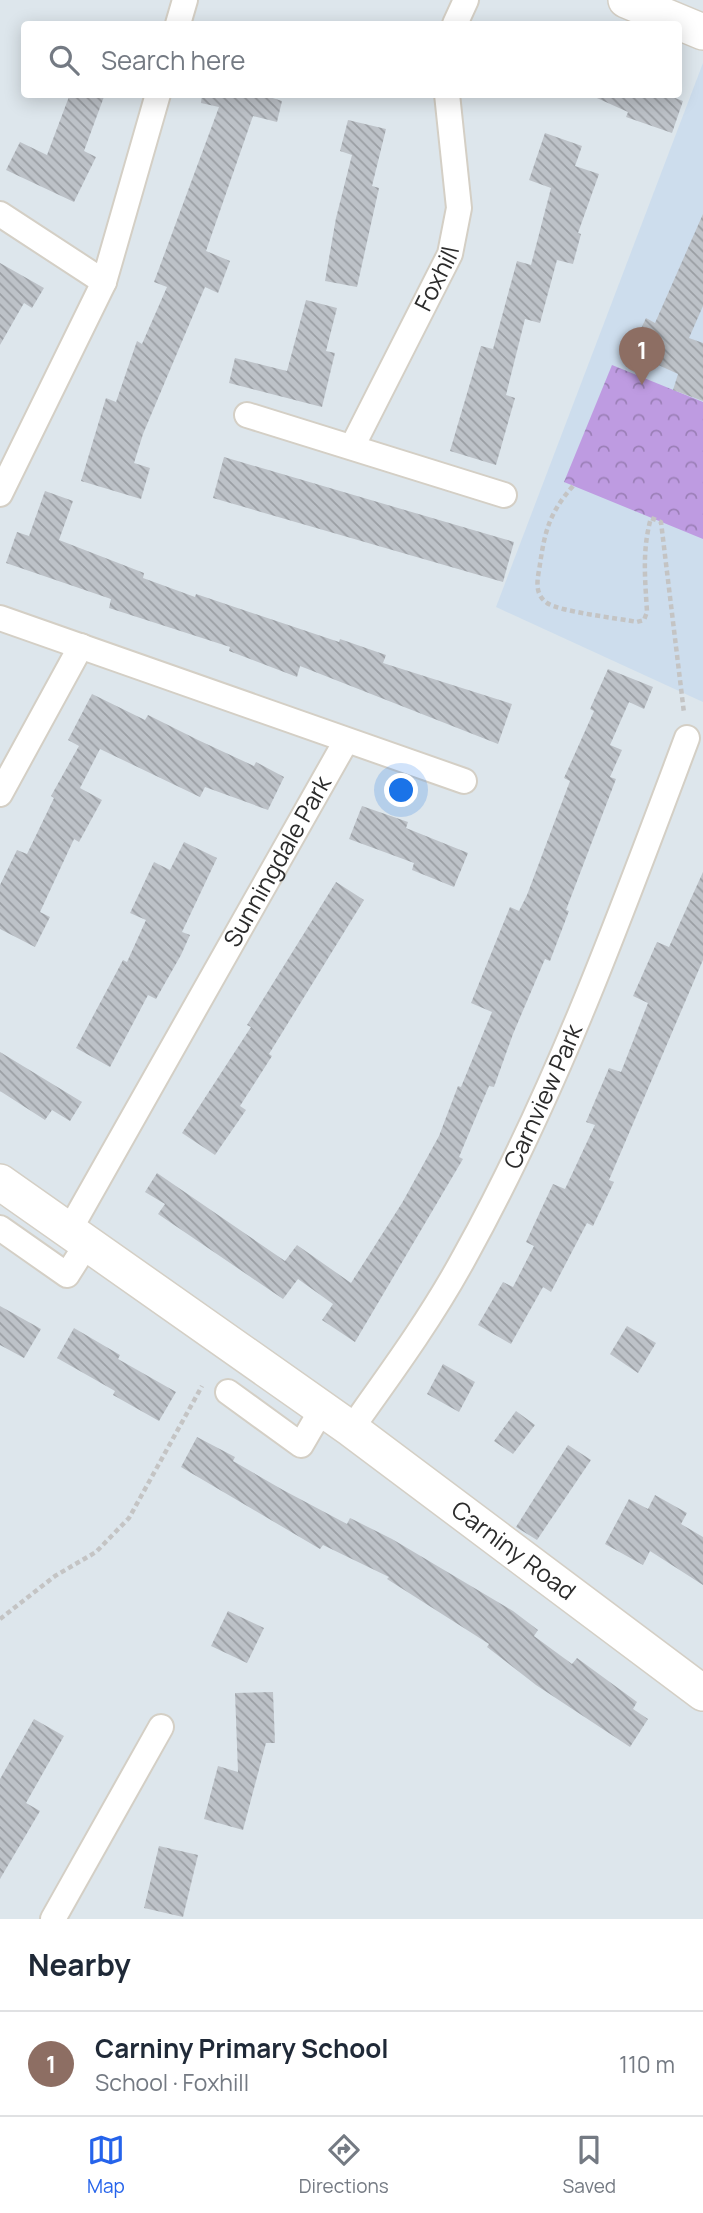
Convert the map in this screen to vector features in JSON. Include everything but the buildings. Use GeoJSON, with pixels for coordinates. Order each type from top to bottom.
{"type":"FeatureCollection","features":[{"type":"Feature","properties":{"kind":"street"},"geometry":{"type":"LineString","coordinates":[[179,21],[186,0]]}},
{"type":"Feature","properties":{"kind":"street"},"geometry":{"type":"LineString","coordinates":[[456,21],[466,0]]}},
{"type":"Feature","properties":{"kind":"street"},"geometry":{"type":"LineString","coordinates":[[626,0],[677,21]]}},
{"type":"Feature","properties":{"kind":"street"},"geometry":{"type":"LineString","coordinates":[[682,23],[703,32]]}},
{"type":"Feature","properties":{"kind":"street"},"geometry":{"type":"LineString","coordinates":[[0,494],[104,282],[157,98]]}},
{"type":"Feature","properties":{"kind":"street","name":"Foxhill"},"geometry":{"type":"LineString","coordinates":[[352,447],[450,254],[459,208],[447,98]]}},
{"type":"Feature","properties":{"kind":"street"},"geometry":{"type":"LineString","coordinates":[[0,214],[104,282]]}},
{"type":"Feature","properties":{"kind":"street"},"geometry":{"type":"LineString","coordinates":[[247,415],[504,495]]}},
{"type":"Feature","properties":{"kind":"street"},"geometry":{"type":"LineString","coordinates":[[0,618],[464,781]]}},
{"type":"Feature","properties":{"kind":"street"},"geometry":{"type":"LineString","coordinates":[[0,794],[81,646]]}},
{"type":"Feature","properties":{"kind":"street","name":"Carnview Park"},"geometry":{"type":"LineString","coordinates":[[351,1429],[425,1325],[501,1188],[601,968],[687,738]]}},
{"type":"Feature","properties":{"kind":"street","name":"Sunningdale Park"},"geometry":{"type":"LineString","coordinates":[[79,1236],[346,741]]}},
{"type":"Feature","properties":{"kind":"street","name":"Carniny Road"},"geometry":{"type":"LineString","coordinates":[[0,1182],[351,1429],[703,1693]]}},
{"type":"Feature","properties":{"kind":"street"},"geometry":{"type":"LineString","coordinates":[[0,1228],[67,1275],[79,1236]]}},
{"type":"Feature","properties":{"kind":"street"},"geometry":{"type":"LineString","coordinates":[[228,1392],[300,1445],[322,1409]]}},
{"type":"Feature","properties":{"kind":"street"},"geometry":{"type":"LineString","coordinates":[[53,1919],[160,1727]]}},
{"type":"Feature","properties":{"kind":"path"},"geometry":{"type":"LineString","coordinates":[[573,486],[558,503],[540,548],[537,589],[540,596],[553,606],[637,622],[644,620],[647,612],[643,552],[651,518],[661,522],[687,738]]}},
{"type":"Feature","properties":{"kind":"path"},"geometry":{"type":"LineString","coordinates":[[0,1619],[55,1576],[96,1552],[129,1518],[228,1344]]}},
{"type":"Feature","properties":{"kind":"shaded area"},"geometry":{"type":"Polygon","coordinates":[[[703,63],[703,702],[496,607],[703,63]]]}},
{"type":"Feature","properties":{"kind":"green space"},"geometry":{"type":"Polygon","coordinates":[[[612,365],[703,402],[703,539],[564,482],[612,365]]]}},
{"type":"Feature","properties":{"kind":"place","name":"Carniny Primary School"},"geometry":{"type":"Point","coordinates":[642,385]}}]}
